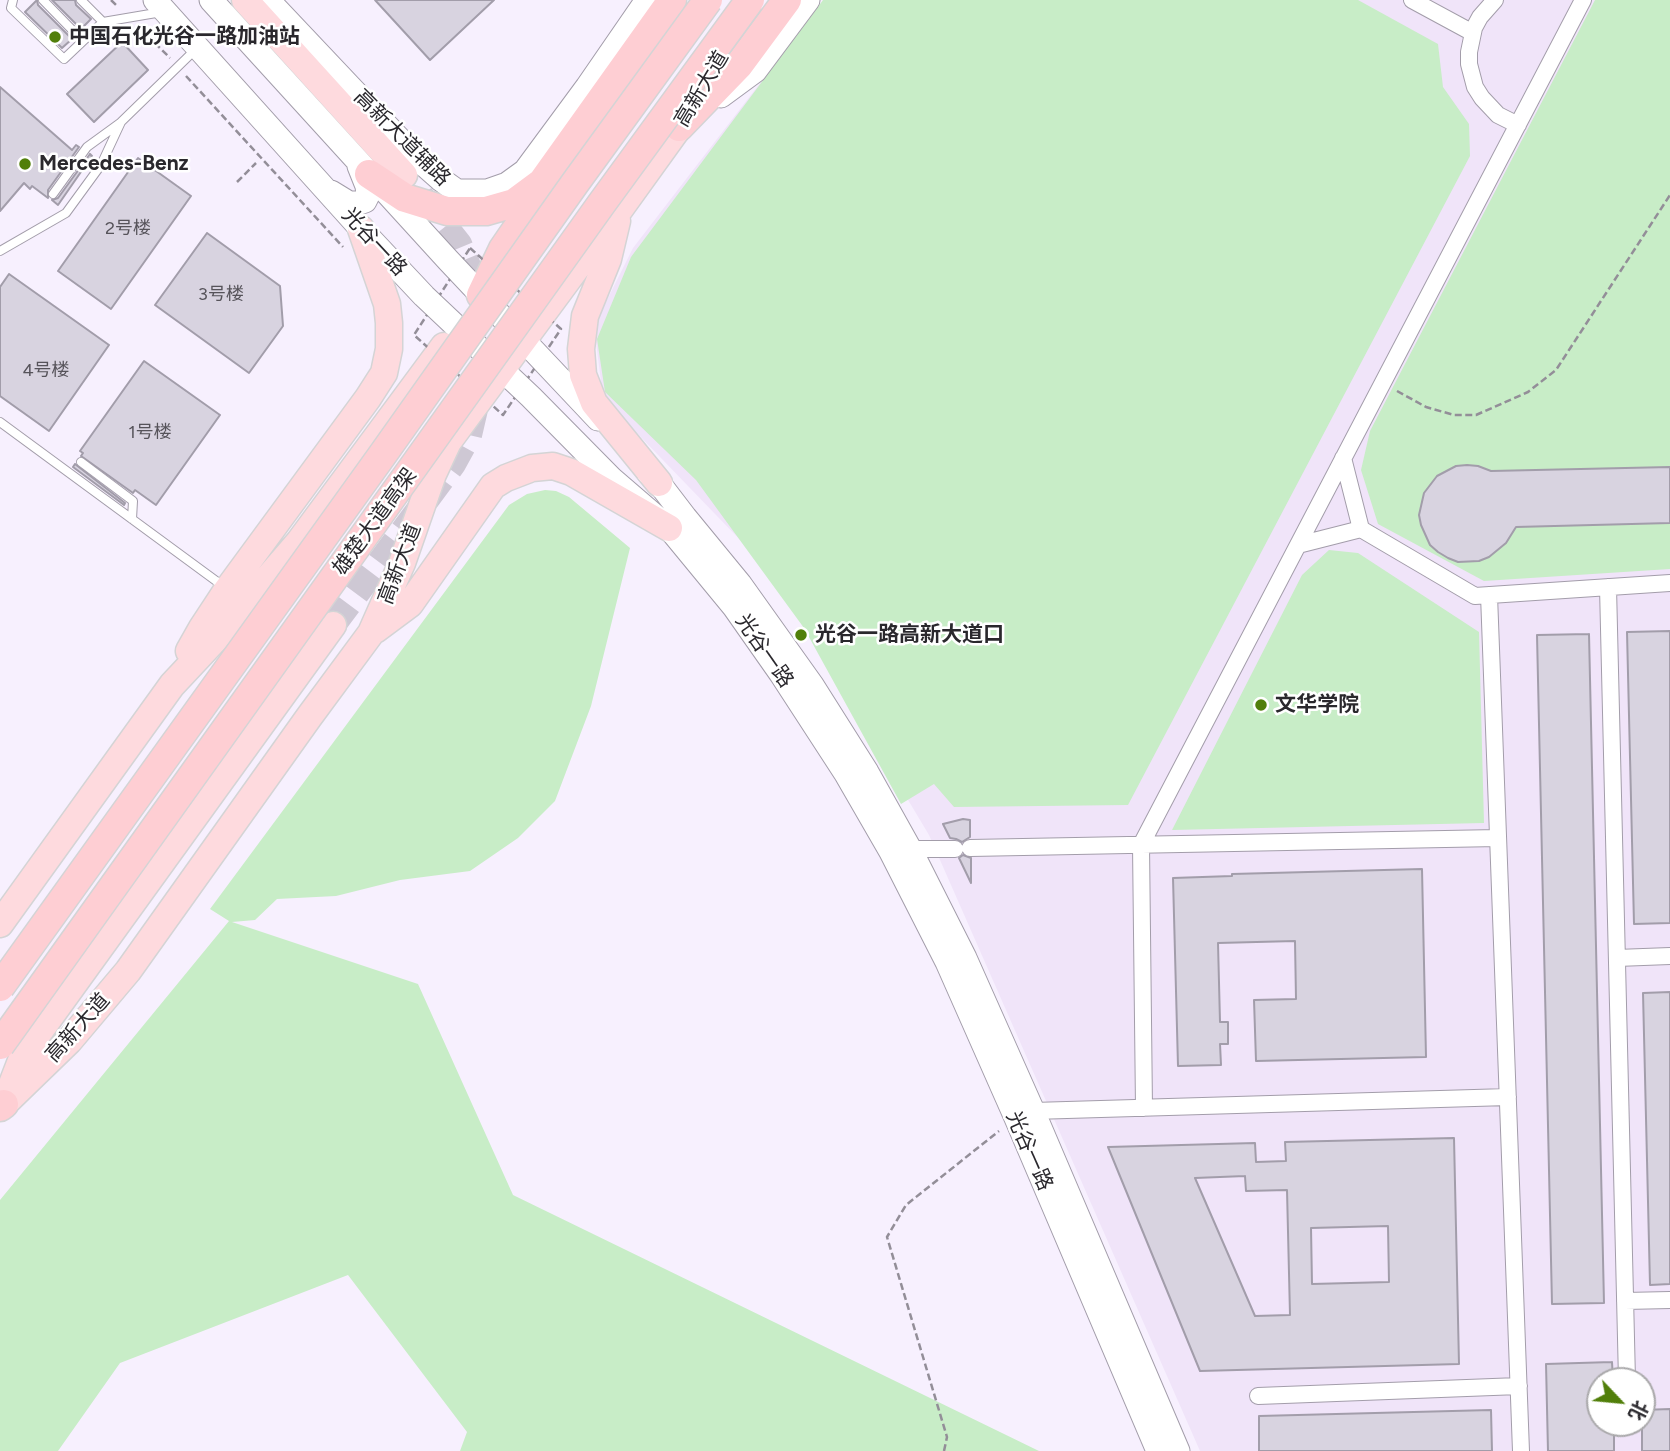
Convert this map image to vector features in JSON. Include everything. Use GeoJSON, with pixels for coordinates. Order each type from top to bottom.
{"type":"FeatureCollection","features":[{"type":"Feature","properties":{"kind":"highway"},"geometry":{"type":"LineString","coordinates":[[481,295],[503,249],[525,217],[543,181],[673,0]]}},
{"type":"Feature","properties":{"kind":"highway","name":"雄楚大道高架"},"geometry":{"type":"LineString","coordinates":[[0,988],[708,0]]}},
{"type":"Feature","properties":{"kind":"highway","name":"雄楚大道高架"},"geometry":{"type":"LineString","coordinates":[[0,1045],[750,0]]}},
{"type":"Feature","properties":{"kind":"highway"},"geometry":{"type":"LineString","coordinates":[[679,127],[739,65],[787,0]]}},
{"type":"Feature","properties":{"kind":"highway"},"geometry":{"type":"LineString","coordinates":[[363,167],[405,198],[447,211],[486,211],[514,203],[543,181]]}},
{"type":"Feature","properties":{"kind":"main road","name":"光谷一路"},"geometry":{"type":"LineString","coordinates":[[211,0],[481,295],[659,483],[740,584],[812,685],[867,772],[910,849],[965,958],[1157,1451]]}},
{"type":"Feature","properties":{"kind":"main road"},"geometry":{"type":"LineString","coordinates":[[245,0],[404,175]]}},
{"type":"Feature","properties":{"kind":"main road","name":"高新大道辅路"},"geometry":{"type":"LineString","coordinates":[[268,0],[440,179],[457,191],[487,191],[506,184],[525,171],[647,0]]}},
{"type":"Feature","properties":{"kind":"main road"},"geometry":{"type":"LineString","coordinates":[[0,924],[172,685],[299,542],[698,0]]}},
{"type":"Feature","properties":{"kind":"main road","name":"高新大道"},"geometry":{"type":"LineString","coordinates":[[1,1107],[69,1041],[128,971],[371,633],[390,595],[433,474],[448,442],[679,127],[723,52],[761,0]]}},
{"type":"Feature","properties":{"kind":"main road"},"geometry":{"type":"LineString","coordinates":[[679,127],[755,71],[808,0]]}},
{"type":"Feature","properties":{"kind":"main road","name":"光谷一路"},"geometry":{"type":"LineString","coordinates":[[160,6],[326,189],[354,240],[424,296],[612,479],[669,528],[734,607],[846,774],[891,852],[1024,1114],[1178,1451]]}},
{"type":"Feature","properties":{"kind":"main road"},"geometry":{"type":"LineString","coordinates":[[638,82],[636,105],[642,116],[655,118],[680,110],[723,52]]}},
{"type":"Feature","properties":{"kind":"main road"},"geometry":{"type":"LineString","coordinates":[[326,189],[349,203],[365,201],[368,195],[363,167]]}},
{"type":"Feature","properties":{"kind":"main road"},"geometry":{"type":"LineString","coordinates":[[620,209],[608,258],[585,316],[581,349],[583,375],[594,403],[659,483]]}},
{"type":"Feature","properties":{"kind":"main road"},"geometry":{"type":"LineString","coordinates":[[172,685],[202,628],[227,590],[384,373],[389,349],[387,304],[354,240]]}},
{"type":"Feature","properties":{"kind":"main road"},"geometry":{"type":"LineString","coordinates":[[583,451],[573,426],[575,419],[583,416],[604,426]]}},
{"type":"Feature","properties":{"kind":"main road"},"geometry":{"type":"LineString","coordinates":[[371,633],[410,604],[493,485],[532,468],[553,466],[571,472],[669,528]]}},
{"type":"Feature","properties":{"kind":"main road"},"geometry":{"type":"LineString","coordinates":[[338,489],[375,471],[387,472],[397,478],[406,489],[413,532]]}},
{"type":"Feature","properties":{"kind":"main road"},"geometry":{"type":"LineString","coordinates":[[1,1107],[24,1053],[333,625]]}},
{"type":"Feature","properties":{"kind":"street"},"geometry":{"type":"LineString","coordinates":[[1412,0],[1473,33]]}},
{"type":"Feature","properties":{"kind":"street"},"geometry":{"type":"LineString","coordinates":[[1472,0],[1491,4],[1480,17],[1469,52],[1475,87],[1498,115],[1518,125]]}},
{"type":"Feature","properties":{"kind":"street"},"geometry":{"type":"LineString","coordinates":[[1144,1108],[1141,845],[1583,0]]}},
{"type":"Feature","properties":{"kind":"street"},"geometry":{"type":"LineString","coordinates":[[1343,458],[1361,529]]}},
{"type":"Feature","properties":{"kind":"street"},"geometry":{"type":"LineString","coordinates":[[1298,545],[1361,529],[1475,596],[1670,583]]}},
{"type":"Feature","properties":{"kind":"street"},"geometry":{"type":"LineString","coordinates":[[1608,587],[1627,1367]]}},
{"type":"Feature","properties":{"kind":"street"},"geometry":{"type":"LineString","coordinates":[[1489,595],[1521,1451]]}},
{"type":"Feature","properties":{"kind":"street"},"geometry":{"type":"LineString","coordinates":[[910,849],[1498,838]]}},
{"type":"Feature","properties":{"kind":"street"},"geometry":{"type":"LineString","coordinates":[[1617,958],[1670,956]]}},
{"type":"Feature","properties":{"kind":"street"},"geometry":{"type":"LineString","coordinates":[[1024,1114],[1508,1097]]}},
{"type":"Feature","properties":{"kind":"street"},"geometry":{"type":"LineString","coordinates":[[1625,1301],[1670,1300]]}},
{"type":"Feature","properties":{"kind":"street"},"geometry":{"type":"LineString","coordinates":[[1258,1396],[1519,1386]]}},
{"type":"Feature","properties":{"kind":"lane"},"geometry":{"type":"LineString","coordinates":[[13,0],[11,8],[64,59],[103,22],[160,6]]}},
{"type":"Feature","properties":{"kind":"lane"},"geometry":{"type":"LineString","coordinates":[[43,0],[83,41]]}},
{"type":"Feature","properties":{"kind":"lane"},"geometry":{"type":"LineString","coordinates":[[81,0],[103,22]]}},
{"type":"Feature","properties":{"kind":"lane"},"geometry":{"type":"LineString","coordinates":[[53,194],[87,147],[121,122],[198,47]]}},
{"type":"Feature","properties":{"kind":"lane"},"geometry":{"type":"LineString","coordinates":[[0,251],[66,213],[101,165],[121,122]]}},
{"type":"Feature","properties":{"kind":"lane"},"geometry":{"type":"LineString","coordinates":[[0,422],[227,590]]}},
{"type":"Feature","properties":{"kind":"lane"},"geometry":{"type":"LineString","coordinates":[[81,462],[133,500],[132,519]]}},
{"type":"Feature","properties":{"kind":"path"},"geometry":{"type":"LineString","coordinates":[[111,0],[115,4]]}},
{"type":"Feature","properties":{"kind":"path"},"geometry":{"type":"LineString","coordinates":[[148,36],[161,48]]}},
{"type":"Feature","properties":{"kind":"path"},"geometry":{"type":"LineString","coordinates":[[191,81],[354,240]]}},
{"type":"Feature","properties":{"kind":"path"},"geometry":{"type":"LineString","coordinates":[[237,182],[256,163]]}},
{"type":"Feature","properties":{"kind":"path"},"geometry":{"type":"LineString","coordinates":[[1383,383],[1426,407],[1454,415],[1476,415],[1528,392],[1556,370],[1670,195]]}},
{"type":"Feature","properties":{"kind":"path"},"geometry":{"type":"LineString","coordinates":[[944,1451],[947,1437],[887,1237],[906,1205],[1024,1114]]}},
{"type":"Feature","properties":{"kind":"shaded area","name":"文华学院"},"geometry":{"type":"Polygon","coordinates":[[[824,0],[1670,0],[1670,1451],[1200,1451],[929,835],[773,574],[603,398],[594,326],[633,248],[824,0]]]}},
{"type":"Feature","properties":{"kind":"green space"},"geometry":{"type":"Polygon","coordinates":[[[823,0],[1358,0],[1438,44],[1443,87],[1469,124],[1470,156],[1128,805],[954,807],[934,784],[901,804],[804,628],[696,480],[605,392],[597,339],[631,257],[823,0]]]}},
{"type":"Feature","properties":{"kind":"green space"},"geometry":{"type":"Polygon","coordinates":[[[1595,0],[1670,0],[1670,569],[1484,581],[1378,524],[1361,470],[1370,431],[1595,0]]]}},
{"type":"Feature","properties":{"kind":"green space"},"geometry":{"type":"Polygon","coordinates":[[[545,490],[556,491],[569,497],[630,548],[591,706],[555,801],[518,838],[470,871],[400,880],[336,896],[277,899],[255,920],[232,922],[418,984],[513,1195],[1039,1451],[460,1451],[467,1432],[348,1275],[120,1363],[58,1451],[0,1451],[0,1200],[229,921],[210,909],[509,505],[527,494],[545,490]]]}},
{"type":"Feature","properties":{"kind":"green space"},"geometry":{"type":"Polygon","coordinates":[[[1329,550],[1358,553],[1479,632],[1484,823],[1172,830],[1302,575],[1329,550]]]}},
{"type":"Feature","properties":{"kind":"building"},"geometry":{"type":"Polygon","coordinates":[[[37,0],[38,5],[72,39],[62,48],[25,12],[37,0]]]}},
{"type":"Feature","properties":{"kind":"building"},"geometry":{"type":"Polygon","coordinates":[[[52,0],[75,0],[76,5],[91,19],[81,29],[52,0]]]}},
{"type":"Feature","properties":{"kind":"building"},"geometry":{"type":"Polygon","coordinates":[[[375,0],[494,0],[430,60],[375,0]]]}},
{"type":"Feature","properties":{"kind":"building"},"geometry":{"type":"Polygon","coordinates":[[[122,42],[148,70],[94,122],[67,94],[122,42]]]}},
{"type":"Feature","properties":{"kind":"building","name":"Mercedes-Benz"},"geometry":{"type":"Polygon","coordinates":[[[0,87],[72,150],[76,145],[79,147],[48,190],[48,198],[24,183],[0,211],[0,87]]]}},
{"type":"Feature","properties":{"kind":"building"},"geometry":{"type":"Polygon","coordinates":[[[90,154],[92,156],[58,205],[52,200],[58,198],[90,154]]]}},
{"type":"Feature","properties":{"kind":"building"},"geometry":{"type":"Polygon","coordinates":[[[138,158],[191,196],[111,309],[58,271],[138,158]]]}},
{"type":"Feature","properties":{"kind":"building"},"geometry":{"type":"Polygon","coordinates":[[[207,233],[280,286],[283,326],[249,373],[155,305],[207,233]]]}},
{"type":"Feature","properties":{"kind":"building"},"geometry":{"type":"Polygon","coordinates":[[[9,274],[109,345],[49,431],[0,396],[0,287],[9,274]]]}},
{"type":"Feature","properties":{"kind":"building"},"geometry":{"type":"Polygon","coordinates":[[[144,361],[220,415],[156,505],[135,490],[133,493],[81,456],[83,453],[80,451],[144,361]]]}},
{"type":"Feature","properties":{"kind":"building"},"geometry":{"type":"Polygon","coordinates":[[[75,464],[125,503],[124,505],[73,467],[75,464]]]}},
{"type":"Feature","properties":{"kind":"building"},"geometry":{"type":"Polygon","coordinates":[[[1467,465],[1491,471],[1670,467],[1670,523],[1516,527],[1506,543],[1489,557],[1479,561],[1458,562],[1430,545],[1419,515],[1424,493],[1437,476],[1456,466],[1467,465]]]}},
{"type":"Feature","properties":{"kind":"building"},"geometry":{"type":"Polygon","coordinates":[[[1670,631],[1670,923],[1634,924],[1627,632],[1670,631]]]}},
{"type":"Feature","properties":{"kind":"building"},"geometry":{"type":"Polygon","coordinates":[[[1589,634],[1604,1303],[1552,1304],[1537,635],[1589,634]]]}},
{"type":"Feature","properties":{"kind":"building"},"geometry":{"type":"Polygon","coordinates":[[[970,820],[970,837],[962,842],[950,838],[943,824],[970,820]]]}},
{"type":"Feature","properties":{"kind":"building"},"geometry":{"type":"Polygon","coordinates":[[[963,855],[971,858],[971,883],[959,858],[963,855]]]}},
{"type":"Feature","properties":{"kind":"building"},"geometry":{"type":"Polygon","coordinates":[[[1422,869],[1426,1057],[1256,1061],[1254,1000],[1296,999],[1295,941],[1218,943],[1220,1022],[1228,1022],[1228,1044],[1220,1044],[1221,1065],[1178,1066],[1173,878],[1422,869]]]}},
{"type":"Feature","properties":{"kind":"building"},"geometry":{"type":"Polygon","coordinates":[[[1670,992],[1670,1284],[1650,1285],[1643,993],[1670,992]]]}},
{"type":"Feature","properties":{"kind":"building"},"geometry":{"type":"Polygon","coordinates":[[[1454,1138],[1459,1364],[1200,1371],[1108,1147],[1255,1143],[1256,1162],[1286,1161],[1285,1142],[1454,1138]],[[1245,1176],[1195,1178],[1255,1316],[1290,1315],[1287,1190],[1246,1191],[1245,1176]],[[1388,1226],[1311,1228],[1312,1284],[1389,1282],[1388,1226]]]}},
{"type":"Feature","properties":{"kind":"building"},"geometry":{"type":"Polygon","coordinates":[[[1612,1362],[1612,1367],[1586,1367],[1586,1437],[1614,1437],[1614,1451],[1548,1451],[1546,1364],[1612,1362]]]}},
{"type":"Feature","properties":{"kind":"building"},"geometry":{"type":"Polygon","coordinates":[[[1670,1409],[1670,1451],[1642,1451],[1642,1437],[1656,1437],[1656,1410],[1670,1409]]]}},
{"type":"Feature","properties":{"kind":"building"},"geometry":{"type":"Polygon","coordinates":[[[1491,1410],[1492,1451],[1259,1451],[1259,1416],[1491,1410]]]}},
{"type":"Feature","properties":{"kind":"tunnel"},"geometry":{"type":"LineString","coordinates":[[421,196],[459,244],[475,283],[477,295]]}},
{"type":"Feature","properties":{"kind":"tunnel"},"geometry":{"type":"LineString","coordinates":[[333,625],[453,464],[469,435],[476,405]]}},
{"type":"Feature","properties":{"kind":"place","name":"中国石化光谷一路加油站"},"geometry":{"type":"Point","coordinates":[55,37]}},
{"type":"Feature","properties":{"kind":"place","name":"Mercedes-Benz"},"geometry":{"type":"Point","coordinates":[25,164]}},
{"type":"Feature","properties":{"kind":"place","name":"光谷一路高新大道口"},"geometry":{"type":"Point","coordinates":[801,635]}},
{"type":"Feature","properties":{"kind":"place","name":"文华学院"},"geometry":{"type":"Point","coordinates":[1261,705]}}]}
